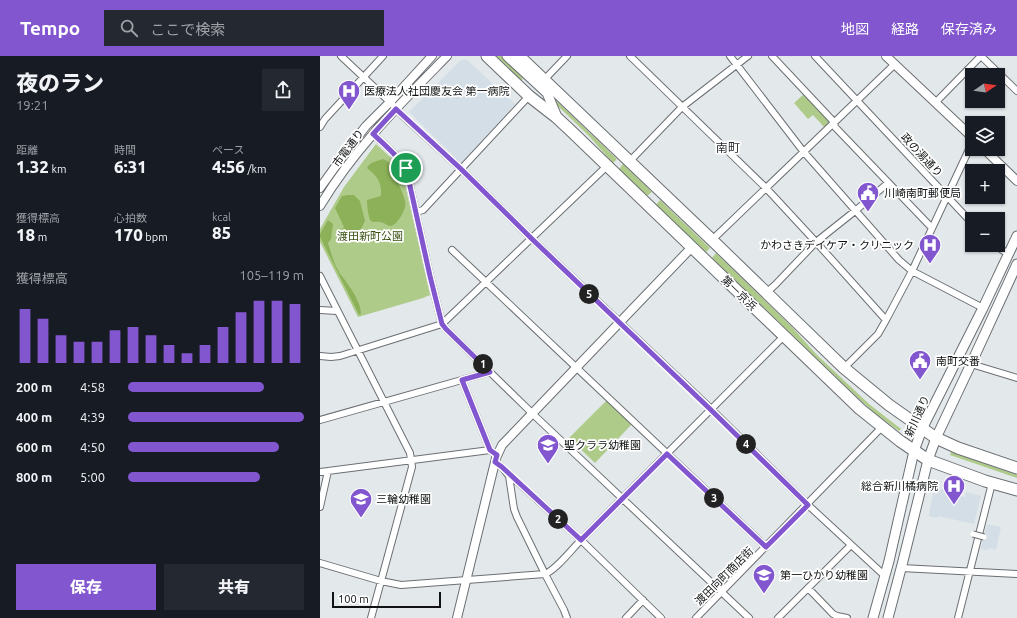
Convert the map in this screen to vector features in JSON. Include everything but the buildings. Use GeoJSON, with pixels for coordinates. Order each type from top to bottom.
{"type":"FeatureCollection","features":[{"type":"Feature","properties":{"kind":"highway","name":"第一京浜"},"geometry":{"type":"LineString","coordinates":[[487,56],[607,166],[860,409],[928,460],[992,483],[1017,490]]}},
{"type":"Feature","properties":{"kind":"highway","name":"第一京浜"},"geometry":{"type":"LineString","coordinates":[[519,56],[844,368],[889,405],[936,438],[958,448],[1017,468]]}},
{"type":"Feature","properties":{"kind":"main road"},"geometry":{"type":"LineString","coordinates":[[507,56],[547,93],[557,119]]}},
{"type":"Feature","properties":{"kind":"main road","name":"新川通り"},"geometry":{"type":"LineString","coordinates":[[874,618],[914,451],[922,429],[983,308],[1017,236]]}},
{"type":"Feature","properties":{"kind":"main road"},"geometry":{"type":"LineString","coordinates":[[888,618],[928,460],[936,438],[1017,264]]}},
{"type":"Feature","properties":{"kind":"main road"},"geometry":{"type":"LineString","coordinates":[[885,576],[901,568]]}},
{"type":"Feature","properties":{"kind":"street"},"geometry":{"type":"LineString","coordinates":[[341,56],[461,169],[808,505],[885,576]]}},
{"type":"Feature","properties":{"kind":"street"},"geometry":{"type":"LineString","coordinates":[[320,127],[325,119],[383,56]]}},
{"type":"Feature","properties":{"kind":"street","name":"市電通り"},"geometry":{"type":"LineString","coordinates":[[320,206],[352,159],[373,134],[432,56]]}},
{"type":"Feature","properties":{"kind":"street","name":"市電通り"},"geometry":{"type":"LineString","coordinates":[[320,188],[366,126],[393,106],[447,56]]}},
{"type":"Feature","properties":{"kind":"street"},"geometry":{"type":"LineString","coordinates":[[544,80],[567,56]]}},
{"type":"Feature","properties":{"kind":"street"},"geometry":{"type":"LineString","coordinates":[[630,56],[766,188],[886,320]]}},
{"type":"Feature","properties":{"kind":"street"},"geometry":{"type":"LineString","coordinates":[[730,56],[804,151],[899,260],[912,271],[983,308]]}},
{"type":"Feature","properties":{"kind":"street"},"geometry":{"type":"LineString","coordinates":[[629,162],[682,107],[748,56]]}},
{"type":"Feature","properties":{"kind":"street"},"geometry":{"type":"LineString","coordinates":[[772,56],[834,122],[835,127],[932,228]]}},
{"type":"Feature","properties":{"kind":"street","name":"政の湯通り"},"geometry":{"type":"LineString","coordinates":[[815,56],[965,215]]}},
{"type":"Feature","properties":{"kind":"street"},"geometry":{"type":"LineString","coordinates":[[886,56],[965,130]]}},
{"type":"Feature","properties":{"kind":"street"},"geometry":{"type":"LineString","coordinates":[[936,102],[981,56],[1017,91]]}},
{"type":"Feature","properties":{"kind":"street"},"geometry":{"type":"LineString","coordinates":[[712,240],[895,64]]}},
{"type":"Feature","properties":{"kind":"street"},"geometry":{"type":"LineString","coordinates":[[416,212],[423,210],[529,96]]}},
{"type":"Feature","properties":{"kind":"street"},"geometry":{"type":"LineString","coordinates":[[373,134],[402,162],[406,168],[442,324],[532,413],[748,618]]}},
{"type":"Feature","properties":{"kind":"street"},"geometry":{"type":"LineString","coordinates":[[844,368],[878,334],[912,271],[966,156]]}},
{"type":"Feature","properties":{"kind":"street"},"geometry":{"type":"LineString","coordinates":[[991,156],[1017,181]]}},
{"type":"Feature","properties":{"kind":"street"},"geometry":{"type":"LineString","coordinates":[[320,356],[340,356],[442,324],[607,166]]}},
{"type":"Feature","properties":{"kind":"street"},"geometry":{"type":"LineString","coordinates":[[766,293],[816,242],[888,183]]}},
{"type":"Feature","properties":{"kind":"street"},"geometry":{"type":"LineString","coordinates":[[458,618],[496,459],[502,445],[692,247]]}},
{"type":"Feature","properties":{"kind":"street"},"geometry":{"type":"LineString","coordinates":[[452,250],[766,547]]}},
{"type":"Feature","properties":{"kind":"street"},"geometry":{"type":"LineString","coordinates":[[320,276],[410,453],[412,460],[412,467],[371,618]]}},
{"type":"Feature","properties":{"kind":"street"},"geometry":{"type":"LineString","coordinates":[[320,310],[337,310]]}},
{"type":"Feature","properties":{"kind":"street"},"geometry":{"type":"LineString","coordinates":[[320,564],[401,585],[548,573],[784,336]]}},
{"type":"Feature","properties":{"kind":"street"},"geometry":{"type":"LineString","coordinates":[[971,364],[1017,378]]}},
{"type":"Feature","properties":{"kind":"street"},"geometry":{"type":"LineString","coordinates":[[320,420],[490,372]]}},
{"type":"Feature","properties":{"kind":"street"},"geometry":{"type":"LineString","coordinates":[[462,380],[490,450],[502,467],[581,540],[661,618]]}},
{"type":"Feature","properties":{"kind":"street","name":"渡田向町商店街"},"geometry":{"type":"LineString","coordinates":[[696,618],[808,505],[882,427]]}},
{"type":"Feature","properties":{"kind":"street"},"geometry":{"type":"LineString","coordinates":[[320,472],[490,450]]}},
{"type":"Feature","properties":{"kind":"street"},"geometry":{"type":"LineString","coordinates":[[320,507],[328,471]]}},
{"type":"Feature","properties":{"kind":"street"},"geometry":{"type":"LineString","coordinates":[[507,472],[517,517],[567,618]]}},
{"type":"Feature","properties":{"kind":"street"},"geometry":{"type":"LineString","coordinates":[[958,618],[992,483]]}},
{"type":"Feature","properties":{"kind":"street"},"geometry":{"type":"LineString","coordinates":[[973,534],[984,537]]}},
{"type":"Feature","properties":{"kind":"street"},"geometry":{"type":"LineString","coordinates":[[778,618],[851,545]]}},
{"type":"Feature","properties":{"kind":"street"},"geometry":{"type":"LineString","coordinates":[[901,568],[1017,574]]}},
{"type":"Feature","properties":{"kind":"street"},"geometry":{"type":"LineString","coordinates":[[808,588],[831,616],[847,618]]}},
{"type":"Feature","properties":{"kind":"street"},"geometry":{"type":"LineString","coordinates":[[626,618],[643,600]]}},
{"type":"Feature","properties":{"kind":"shaded area"},"geometry":{"type":"Polygon","coordinates":[[[461,60],[467,60],[515,104],[461,163],[409,112],[461,60]]]}},
{"type":"Feature","properties":{"kind":"shaded area","name":"総合新川橘病院"},"geometry":{"type":"Polygon","coordinates":[[[944,487],[959,490],[958,495],[965,497],[966,492],[981,496],[974,524],[938,516],[937,518],[929,516],[933,493],[936,494],[944,487]]]}},
{"type":"Feature","properties":{"kind":"shaded area"},"geometry":{"type":"Polygon","coordinates":[[[987,524],[1001,527],[996,550],[989,548],[988,550],[981,549],[987,524]]]}},
{"type":"Feature","properties":{"kind":"green space"},"geometry":{"type":"Polygon","coordinates":[[[496,56],[501,56],[522,77],[523,80],[520,79],[496,56]]]}},
{"type":"Feature","properties":{"kind":"green space"},"geometry":{"type":"Polygon","coordinates":[[[506,56],[510,56],[617,159],[613,163],[588,135],[506,56]]]}},
{"type":"Feature","properties":{"kind":"green space"},"geometry":{"type":"Polygon","coordinates":[[[804,94],[831,123],[825,128],[813,115],[808,119],[794,103],[804,94]]]}},
{"type":"Feature","properties":{"kind":"green space","name":"渡田新町公園"},"geometry":{"type":"Polygon","coordinates":[[[376,144],[401,167],[430,295],[358,317],[320,242],[320,229],[344,187],[376,144]]]}},
{"type":"Feature","properties":{"kind":"green space"},"geometry":{"type":"Polygon","coordinates":[[[383,159],[389,162],[395,171],[405,204],[400,218],[391,226],[381,222],[371,221],[367,208],[367,200],[381,196],[381,187],[374,174],[367,168],[372,163],[383,159]]]}},
{"type":"Feature","properties":{"kind":"green space"},"geometry":{"type":"Polygon","coordinates":[[[623,164],[652,192],[647,196],[619,169],[623,164]]]}},
{"type":"Feature","properties":{"kind":"green space"},"geometry":{"type":"Polygon","coordinates":[[[354,195],[360,201],[365,221],[361,229],[339,241],[336,239],[344,227],[335,208],[342,196],[354,195]]]}},
{"type":"Feature","properties":{"kind":"green space"},"geometry":{"type":"Polygon","coordinates":[[[660,200],[710,248],[706,252],[656,205],[660,200]]]}},
{"type":"Feature","properties":{"kind":"green space"},"geometry":{"type":"Polygon","coordinates":[[[328,220],[333,224],[331,239],[328,243],[332,257],[339,272],[360,306],[361,314],[359,315],[320,237],[320,234],[328,220]]]}},
{"type":"Feature","properties":{"kind":"green space"},"geometry":{"type":"Polygon","coordinates":[[[716,253],[791,326],[816,354],[869,404],[901,429],[899,431],[876,414],[857,397],[712,258],[716,253]]]}},
{"type":"Feature","properties":{"kind":"green space"},"geometry":{"type":"Polygon","coordinates":[[[607,400],[632,424],[595,463],[569,438],[607,400]]]}},
{"type":"Feature","properties":{"kind":"green space"},"geometry":{"type":"Polygon","coordinates":[[[951,452],[1017,475],[1017,478],[950,455],[951,452]]]}},
{"type":"Feature","properties":{"kind":"place","name":"医療法人社団慶友会 第一病院"},"geometry":{"type":"Point","coordinates":[349,110]}},
{"type":"Feature","properties":{"kind":"place","name":"川崎南町郵便局"},"geometry":{"type":"Point","coordinates":[868,212]}},
{"type":"Feature","properties":{"kind":"place","name":"かわさきデイケア・クリニック"},"geometry":{"type":"Point","coordinates":[930,264]}},
{"type":"Feature","properties":{"kind":"place","name":"南町交番"},"geometry":{"type":"Point","coordinates":[920,380]}},
{"type":"Feature","properties":{"kind":"place","name":"聖クララ幼稚園"},"geometry":{"type":"Point","coordinates":[548,464]}},
{"type":"Feature","properties":{"kind":"place","name":"総合新川橘病院"},"geometry":{"type":"Point","coordinates":[954,506]}},
{"type":"Feature","properties":{"kind":"place","name":"三輪幼稚園"},"geometry":{"type":"Point","coordinates":[361,518]}},
{"type":"Feature","properties":{"kind":"place","name":"第一ひかり幼稚園"},"geometry":{"type":"Point","coordinates":[764,594]}},
{"type":"Feature","properties":{"kind":"district","name":"南町"},"geometry":{"type":"Point","coordinates":[728,147]}},
{"type":"Feature","properties":{"kind":"route"},"geometry":{"type":"LineString","coordinates":[[396,109],[461,169],[808,505],[766,547],[667,454],[581,540],[495,462],[497,455],[490,450],[462,380],[490,372],[478,358],[442,324],[406,168],[402,162],[373,134],[396,109]]}}]}
